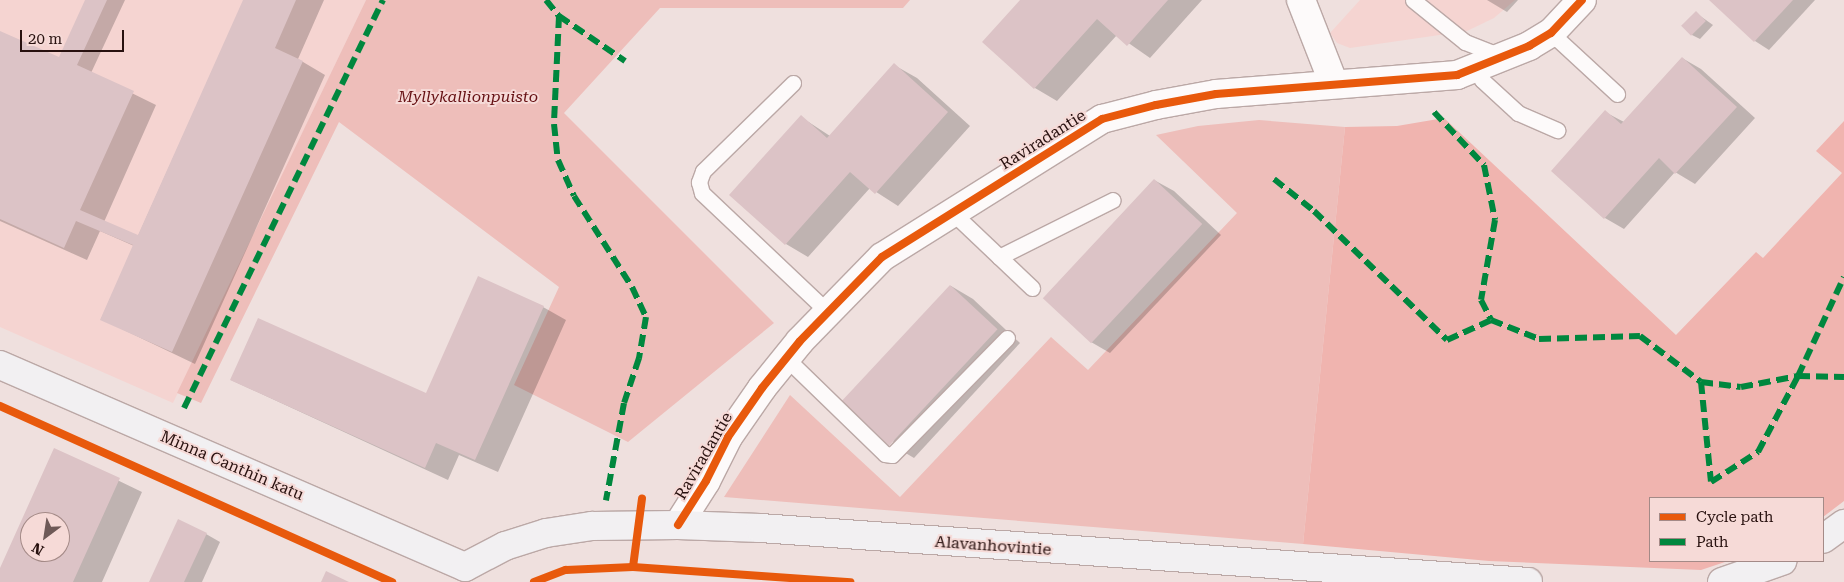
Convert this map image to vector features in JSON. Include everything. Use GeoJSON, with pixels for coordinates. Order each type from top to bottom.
{"type":"FeatureCollection","features":[{"type":"Feature","properties":{"kind":"main road","name":"Minna Canthin katu"},"geometry":{"type":"LineString","coordinates":[[0,365],[462,574]]}},
{"type":"Feature","properties":{"kind":"main road"},"geometry":{"type":"LineString","coordinates":[[1824,538],[1844,524]]}},
{"type":"Feature","properties":{"kind":"main road","name":"Alavanhovintie"},"geometry":{"type":"LineString","coordinates":[[462,574],[505,546],[546,533],[592,526],[678,525],[760,528],[1528,582]]}},
{"type":"Feature","properties":{"kind":"main road"},"geometry":{"type":"LineString","coordinates":[[1722,582],[1779,562]]}},
{"type":"Feature","properties":{"kind":"street"},"geometry":{"type":"LineString","coordinates":[[1301,0],[1334,84]]}},
{"type":"Feature","properties":{"kind":"street","name":"Raviradantie"},"geometry":{"type":"LineString","coordinates":[[678,525],[697,498],[728,437],[786,358],[882,257],[1102,119],[1156,105],[1216,94],[1457,75],[1504,58],[1551,33],[1582,0]]}},
{"type":"Feature","properties":{"kind":"lane"},"geometry":{"type":"LineString","coordinates":[[1413,0],[1466,42],[1504,58]]}},
{"type":"Feature","properties":{"kind":"lane"},"geometry":{"type":"LineString","coordinates":[[1551,33],[1617,94]]}},
{"type":"Feature","properties":{"kind":"lane"},"geometry":{"type":"LineString","coordinates":[[1476,68],[1482,80],[1518,113],[1556,130]]}},
{"type":"Feature","properties":{"kind":"lane"},"geometry":{"type":"LineString","coordinates":[[792,83],[703,171],[699,182],[702,193],[828,312]]}},
{"type":"Feature","properties":{"kind":"lane"},"geometry":{"type":"LineString","coordinates":[[1000,257],[1112,200]]}},
{"type":"Feature","properties":{"kind":"lane"},"geometry":{"type":"LineString","coordinates":[[953,214],[1032,288]]}},
{"type":"Feature","properties":{"kind":"lane"},"geometry":{"type":"LineString","coordinates":[[786,358],[885,454],[892,455],[1007,338]]}},
{"type":"Feature","properties":{"kind":"shaded area"},"geometry":{"type":"Polygon","coordinates":[[[0,0],[366,0],[173,403],[0,327],[0,0]]]}},
{"type":"Feature","properties":{"kind":"shaded area"},"geometry":{"type":"Polygon","coordinates":[[[1360,0],[1515,0],[1494,18],[1467,31],[1350,48],[1337,43],[1330,33],[1360,0]]]}},
{"type":"Feature","properties":{"kind":"shaded area"},"geometry":{"type":"Polygon","coordinates":[[[1444,118],[1676,335],[1756,252],[1763,258],[1842,173],[1816,151],[1844,121],[1844,501],[1824,516],[1824,497],[1649,497],[1649,562],[1725,562],[1701,570],[1489,561],[1303,544],[1345,127],[1397,126],[1444,118]]]}},
{"type":"Feature","properties":{"kind":"green space","name":"Myllykallionpuisto"},"geometry":{"type":"Polygon","coordinates":[[[366,0],[910,0],[903,8],[660,8],[564,113],[774,323],[628,442],[514,385],[559,287],[339,122],[201,403],[177,393],[366,0]]]}},
{"type":"Feature","properties":{"kind":"green space"},"geometry":{"type":"Polygon","coordinates":[[[1259,120],[1345,127],[1303,544],[724,497],[790,395],[900,497],[1051,337],[1088,370],[1237,213],[1156,135],[1198,126],[1259,120]]]}},
{"type":"Feature","properties":{"kind":"building"},"geometry":{"type":"Polygon","coordinates":[[[85,0],[107,0],[77,65],[134,91],[80,210],[138,235],[243,0],[296,0],[275,48],[303,61],[172,352],[100,320],[133,245],[76,221],[64,248],[0,219],[0,31],[59,57],[85,0]]]}},
{"type":"Feature","properties":{"kind":"building"},"geometry":{"type":"Polygon","coordinates":[[[1020,0],[1168,0],[1127,46],[1097,19],[1034,89],[982,42],[1020,0]]]}},
{"type":"Feature","properties":{"kind":"building"},"geometry":{"type":"Polygon","coordinates":[[[1709,0],[1793,0],[1754,42],[1709,0]]]}},
{"type":"Feature","properties":{"kind":"building"},"geometry":{"type":"Polygon","coordinates":[[[1696,11],[1706,21],[1691,36],[1681,26],[1696,11]]]}},
{"type":"Feature","properties":{"kind":"building"},"geometry":{"type":"Polygon","coordinates":[[[1682,57],[1737,107],[1675,174],[1659,158],[1604,219],[1551,171],[1605,110],[1621,124],[1682,57]]]}},
{"type":"Feature","properties":{"kind":"building"},"geometry":{"type":"Polygon","coordinates":[[[894,63],[948,112],[875,194],[850,172],[785,245],[729,195],[801,115],[827,138],[894,63]]]}},
{"type":"Feature","properties":{"kind":"building"},"geometry":{"type":"Polygon","coordinates":[[[1154,179],[1202,224],[1091,343],[1043,298],[1154,179]]]}},
{"type":"Feature","properties":{"kind":"building"},"geometry":{"type":"Polygon","coordinates":[[[478,276],[544,306],[475,460],[436,443],[425,468],[230,380],[258,318],[426,393],[478,276]]]}},
{"type":"Feature","properties":{"kind":"building"},"geometry":{"type":"Polygon","coordinates":[[[950,285],[998,329],[889,446],[842,401],[950,285]]]}},
{"type":"Feature","properties":{"kind":"building"},"geometry":{"type":"Polygon","coordinates":[[[54,448],[120,478],[73,582],[0,582],[0,568],[20,524],[20,562],[70,562],[70,512],[25,512],[54,448]]]}},
{"type":"Feature","properties":{"kind":"building"},"geometry":{"type":"Polygon","coordinates":[[[178,519],[207,533],[184,582],[149,582],[178,519]]]}},
{"type":"Feature","properties":{"kind":"building"},"geometry":{"type":"Polygon","coordinates":[[[326,571],[349,582],[321,582],[326,571]]]}},
{"type":"Feature","properties":{"kind":"marked path"},"geometry":{"type":"LineString","coordinates":[[184,408],[383,0]]}},
{"type":"Feature","properties":{"kind":"marked path"},"geometry":{"type":"LineString","coordinates":[[546,0],[559,16],[554,124],[558,160],[574,196],[632,287],[646,317],[639,358],[624,403],[606,500]]}},
{"type":"Feature","properties":{"kind":"marked path"},"geometry":{"type":"LineString","coordinates":[[559,16],[625,61]]}},
{"type":"Feature","properties":{"kind":"marked path"},"geometry":{"type":"LineString","coordinates":[[1434,112],[1484,165],[1495,220],[1481,300],[1491,320]]}},
{"type":"Feature","properties":{"kind":"marked path"},"geometry":{"type":"LineString","coordinates":[[1274,179],[1314,211],[1447,340],[1491,320],[1539,339],[1640,336],[1701,382],[1741,387],[1798,376],[1844,277]]}},
{"type":"Feature","properties":{"kind":"marked path"},"geometry":{"type":"LineString","coordinates":[[1701,382],[1711,482],[1758,452],[1798,376],[1844,377]]}},
{"type":"Feature","properties":{"kind":"cycle path"},"geometry":{"type":"LineString","coordinates":[[678,525],[706,481],[728,437],[762,388],[800,341],[882,257],[1102,119],[1156,105],[1216,94],[1457,75],[1529,46],[1551,33],[1582,0]]}},
{"type":"Feature","properties":{"kind":"cycle path"},"geometry":{"type":"LineString","coordinates":[[0,406],[392,582]]}},
{"type":"Feature","properties":{"kind":"cycle path"},"geometry":{"type":"LineString","coordinates":[[633,567],[642,499]]}},
{"type":"Feature","properties":{"kind":"cycle path"},"geometry":{"type":"LineString","coordinates":[[534,582],[566,570],[633,567],[850,582]]}}]}
